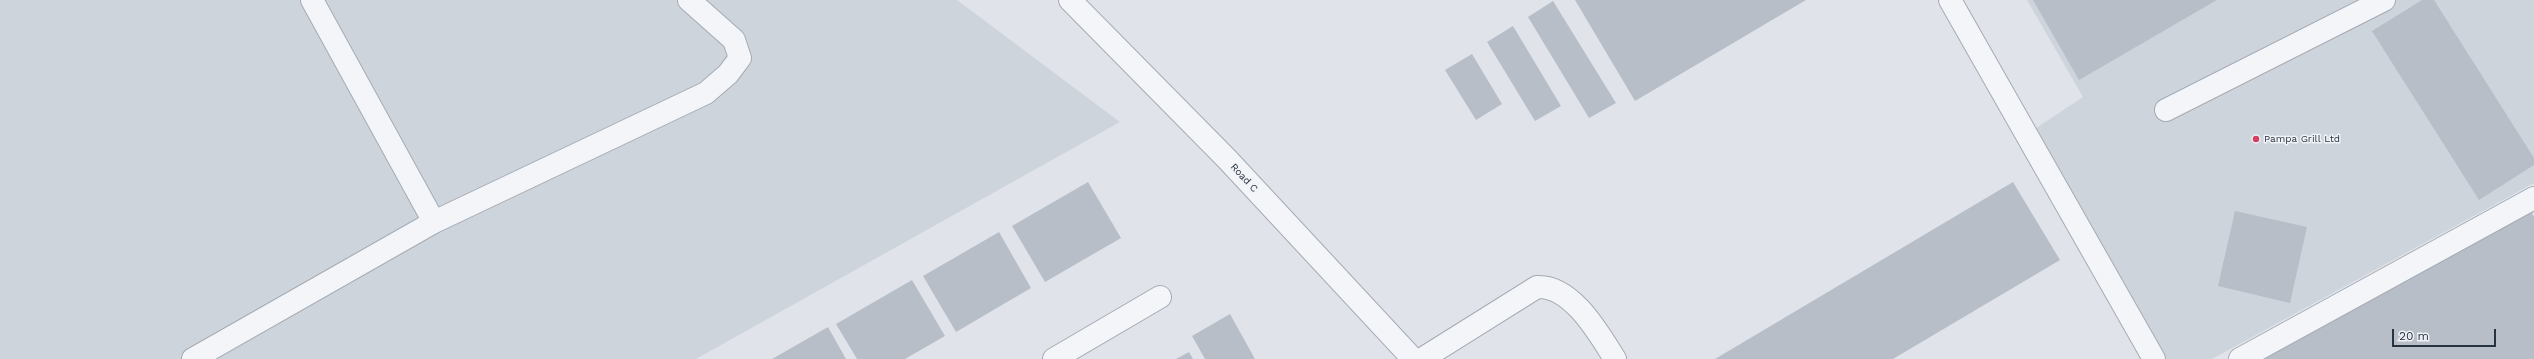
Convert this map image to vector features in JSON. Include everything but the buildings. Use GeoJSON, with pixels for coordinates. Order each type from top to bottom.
{"type":"FeatureCollection","features":[{"type":"Feature","properties":{"kind":"street"},"geometry":{"type":"LineString","coordinates":[[312,0],[434,222]]}},
{"type":"Feature","properties":{"kind":"street"},"geometry":{"type":"LineString","coordinates":[[193,359],[434,222],[706,93],[728,74],[740,58],[734,40],[689,0]]}},
{"type":"Feature","properties":{"kind":"street","name":"Road C"},"geometry":{"type":"LineString","coordinates":[[1070,0],[1227,159],[1414,359]]}},
{"type":"Feature","properties":{"kind":"street"},"geometry":{"type":"LineString","coordinates":[[1950,0],[2154,359]]}},
{"type":"Feature","properties":{"kind":"street"},"geometry":{"type":"LineString","coordinates":[[2166,110],[2384,0]]}},
{"type":"Feature","properties":{"kind":"street"},"geometry":{"type":"LineString","coordinates":[[2240,359],[2534,198]]}},
{"type":"Feature","properties":{"kind":"street"},"geometry":{"type":"LineString","coordinates":[[1422,359],[1537,287],[1547,286],[1572,302],[1591,320],[1615,359]]}},
{"type":"Feature","properties":{"kind":"street"},"geometry":{"type":"LineString","coordinates":[[1054,359],[1160,297]]}},
{"type":"Feature","properties":{"kind":"shaded area"},"geometry":{"type":"Polygon","coordinates":[[[0,0],[957,0],[1120,122],[696,359],[0,359],[0,0]]]}},
{"type":"Feature","properties":{"kind":"shaded area"},"geometry":{"type":"Polygon","coordinates":[[[2027,0],[2534,0],[2534,183],[2212,359],[2159,359],[2030,132],[2083,97],[2027,0]]]}},
{"type":"Feature","properties":{"kind":"place","name":"Pampa Grill Ltd"},"geometry":{"type":"Point","coordinates":[2256,139]}}]}
